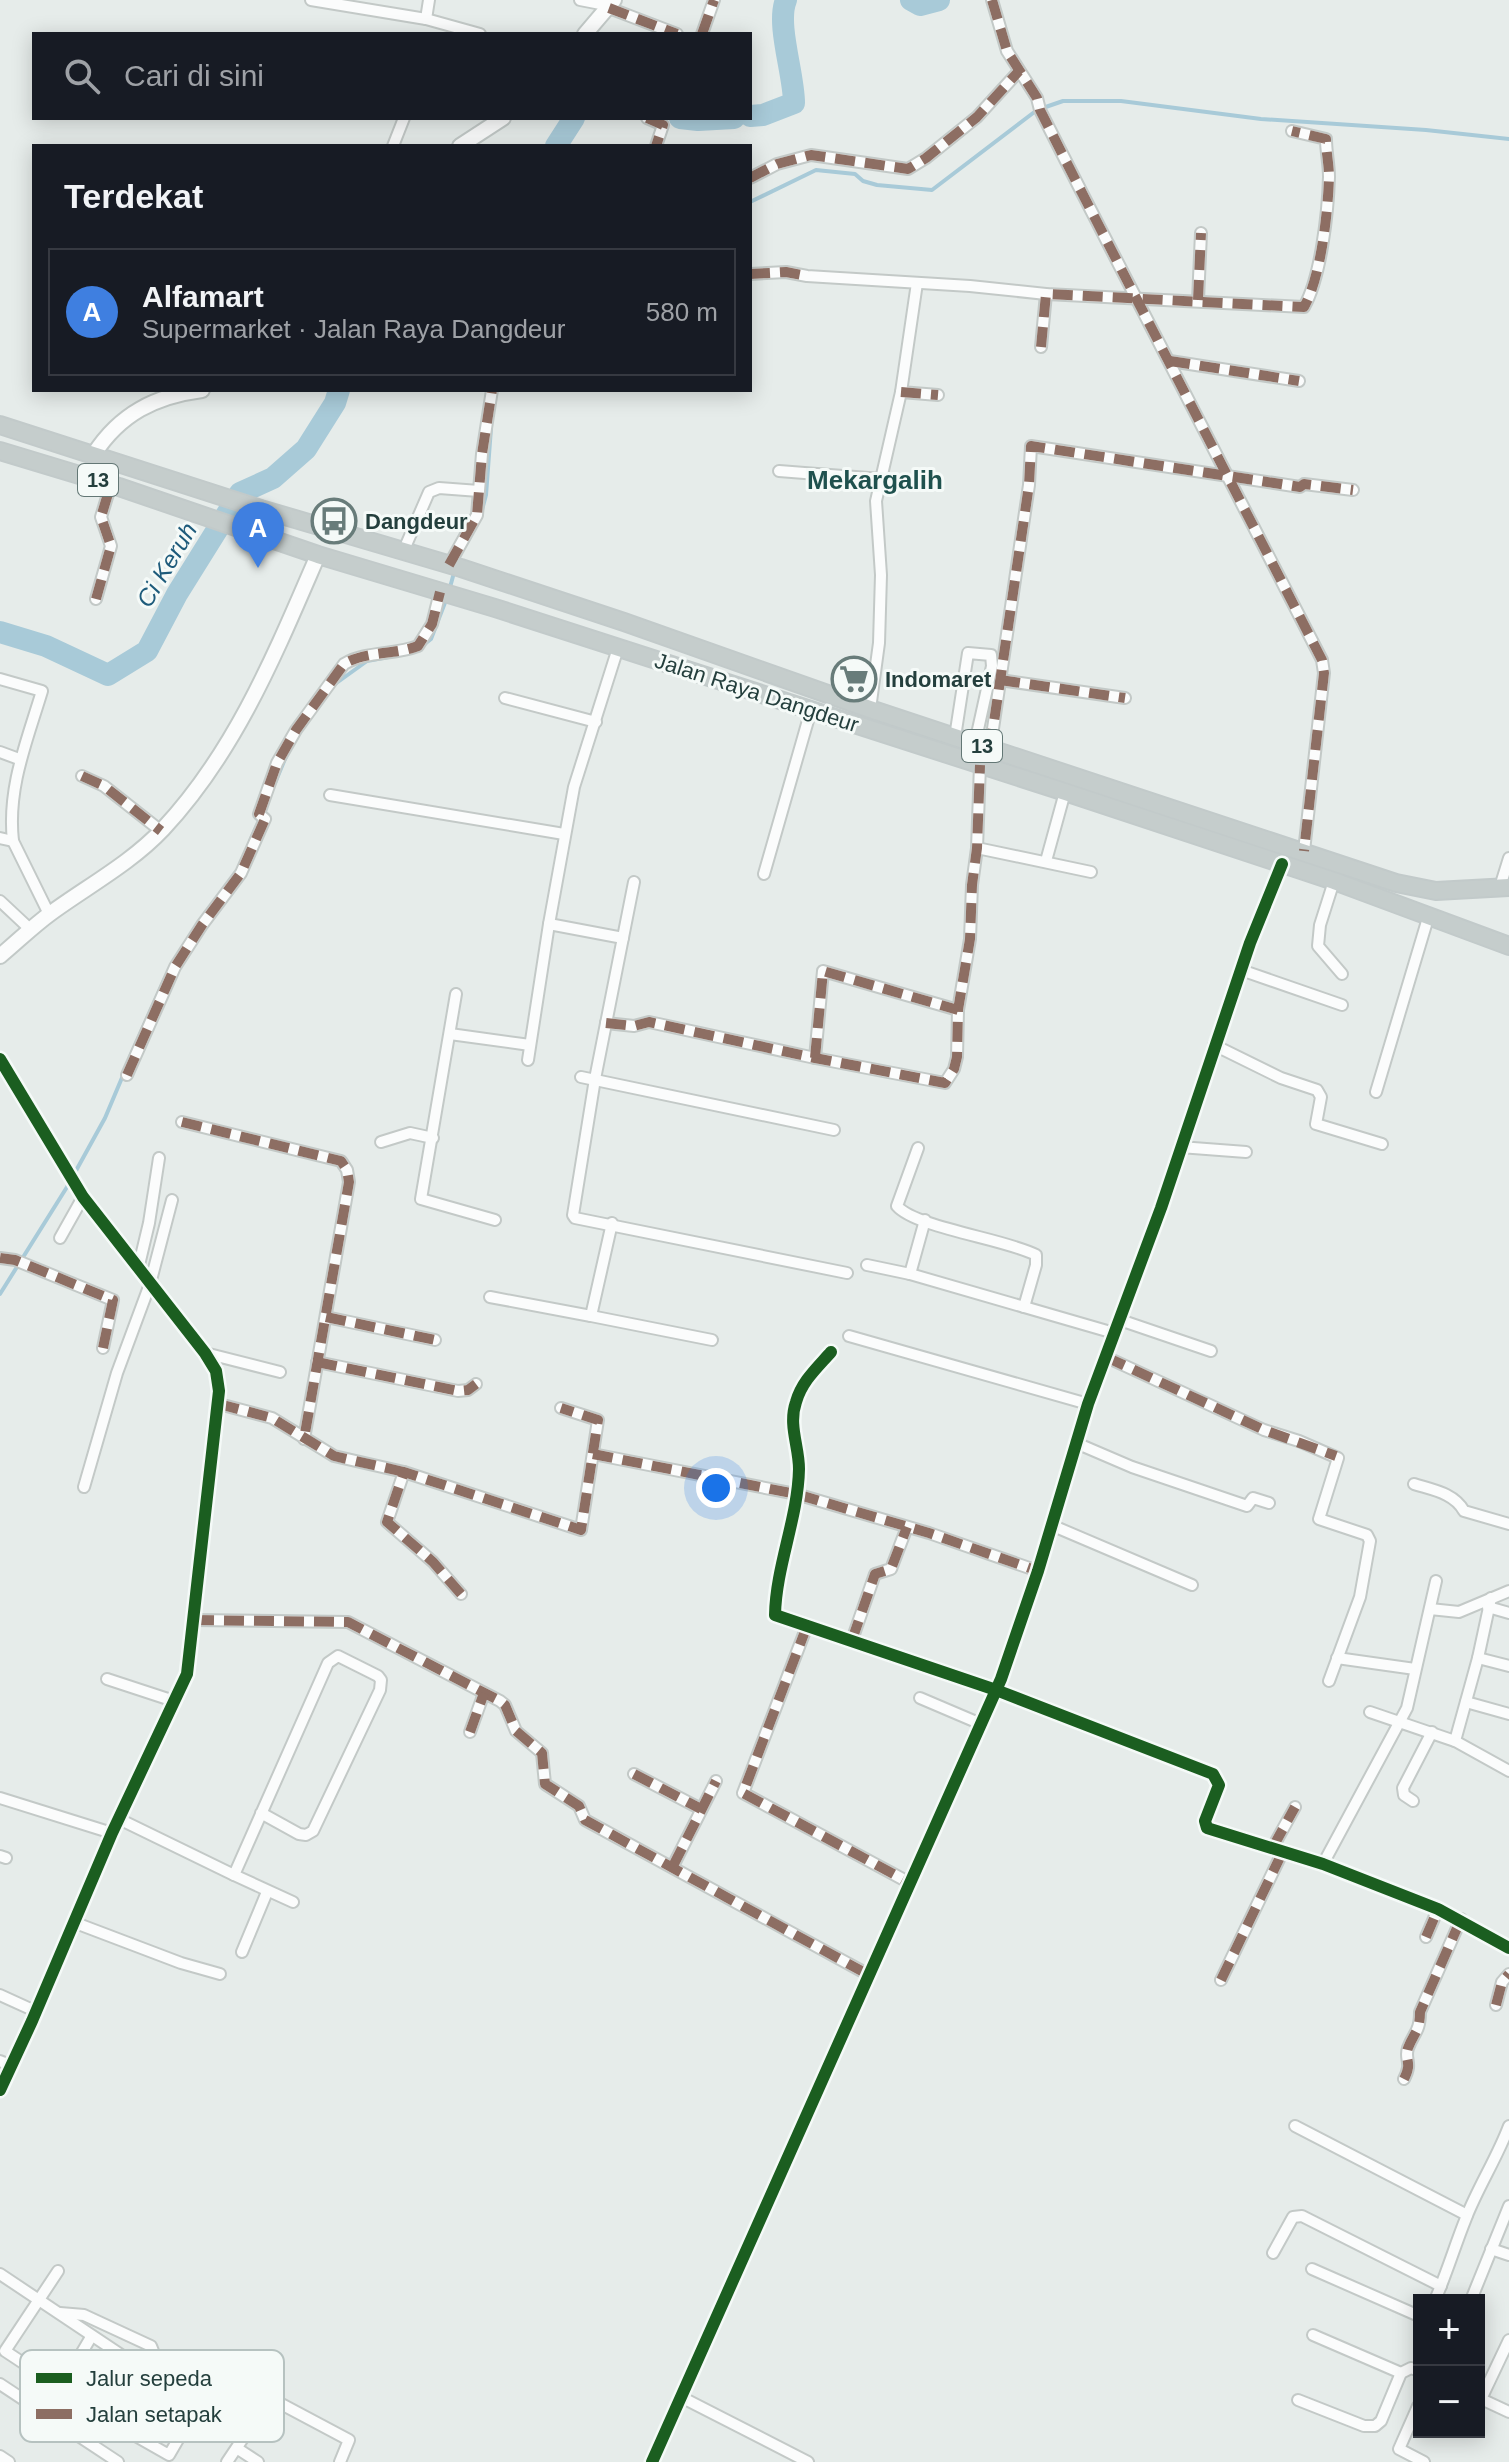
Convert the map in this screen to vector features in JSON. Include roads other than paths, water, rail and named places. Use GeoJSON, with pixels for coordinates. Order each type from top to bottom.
{"type":"FeatureCollection","features":[{"type":"Feature","properties":{"kind":"highway","name":"Jalan Raya Dangdeur"},"geometry":{"type":"LineString","coordinates":[[0,425],[261,509],[454,566],[870,709],[1396,883],[1436,891],[1504,887]]}},
{"type":"Feature","properties":{"kind":"highway","name":"Jalan Raya Dangdeur"},"geometry":{"type":"LineString","coordinates":[[0,451],[111,484],[318,555],[1065,792],[1334,881],[1509,946]]}},
{"type":"Feature","properties":{"kind":"main road"},"geometry":{"type":"LineString","coordinates":[[587,32],[611,5]]}},
{"type":"Feature","properties":{"kind":"main road"},"geometry":{"type":"LineString","coordinates":[[464,144],[501,120]]}},
{"type":"Feature","properties":{"kind":"main road"},"geometry":{"type":"LineString","coordinates":[[94,454],[105,437],[124,418],[174,393],[183,392]]}},
{"type":"Feature","properties":{"kind":"main road"},"geometry":{"type":"LineString","coordinates":[[0,956],[49,914],[105,877],[161,831],[205,780],[243,719],[318,555]]}},
{"type":"Feature","properties":{"kind":"street"},"geometry":{"type":"LineString","coordinates":[[311,0],[367,5],[473,32]]}},
{"type":"Feature","properties":{"kind":"street"},"geometry":{"type":"LineString","coordinates":[[426,19],[429,0]]}},
{"type":"Feature","properties":{"kind":"street"},"geometry":{"type":"LineString","coordinates":[[580,0],[611,5],[672,32]]}},
{"type":"Feature","properties":{"kind":"street"},"geometry":{"type":"LineString","coordinates":[[703,32],[714,0]]}},
{"type":"Feature","properties":{"kind":"street"},"geometry":{"type":"LineString","coordinates":[[992,0],[1002,38],[1037,98],[1040,110],[1324,664],[1304,851]]}},
{"type":"Feature","properties":{"kind":"street"},"geometry":{"type":"LineString","coordinates":[[752,177],[777,164],[811,155],[908,169],[977,117],[1019,71]]}},
{"type":"Feature","properties":{"kind":"street"},"geometry":{"type":"LineString","coordinates":[[394,144],[403,120]]}},
{"type":"Feature","properties":{"kind":"street"},"geometry":{"type":"LineString","coordinates":[[652,120],[663,125],[657,144]]}},
{"type":"Feature","properties":{"kind":"street"},"geometry":{"type":"LineString","coordinates":[[752,274],[786,272],[1046,294],[1301,308],[1306,306],[1323,240],[1329,173],[1326,139],[1292,131]]}},
{"type":"Feature","properties":{"kind":"street"},"geometry":{"type":"LineString","coordinates":[[1198,300],[1201,233]]}},
{"type":"Feature","properties":{"kind":"street"},"geometry":{"type":"LineString","coordinates":[[870,709],[879,643],[881,544],[876,517],[881,479],[901,392],[917,283]]}},
{"type":"Feature","properties":{"kind":"street"},"geometry":{"type":"LineString","coordinates":[[1041,347],[1046,294]]}},
{"type":"Feature","properties":{"kind":"street"},"geometry":{"type":"LineString","coordinates":[[1170,361],[1299,381]]}},
{"type":"Feature","properties":{"kind":"street"},"geometry":{"type":"LineString","coordinates":[[454,566],[477,515],[492,392]]}},
{"type":"Feature","properties":{"kind":"street"},"geometry":{"type":"LineString","coordinates":[[901,392],[938,395]]}},
{"type":"Feature","properties":{"kind":"street"},"geometry":{"type":"LineString","coordinates":[[983,746],[1000,680],[1029,485],[1031,446],[1300,487],[1304,484],[1353,490]]}},
{"type":"Feature","properties":{"kind":"street"},"geometry":{"type":"LineString","coordinates":[[779,471],[881,479]]}},
{"type":"Feature","properties":{"kind":"street"},"geometry":{"type":"LineString","coordinates":[[96,599],[111,546],[101,517],[111,484]]}},
{"type":"Feature","properties":{"kind":"street"},"geometry":{"type":"LineString","coordinates":[[403,552],[429,492],[439,488],[479,491]]}},
{"type":"Feature","properties":{"kind":"street"},"geometry":{"type":"LineString","coordinates":[[127,1075],[175,967],[241,873],[277,763],[296,730],[344,664],[352,659],[418,646],[446,594]]}},
{"type":"Feature","properties":{"kind":"street"},"geometry":{"type":"LineString","coordinates":[[528,1060],[574,787],[618,648]]}},
{"type":"Feature","properties":{"kind":"street"},"geometry":{"type":"LineString","coordinates":[[955,737],[968,653],[991,655],[983,746]]}},
{"type":"Feature","properties":{"kind":"street"},"geometry":{"type":"LineString","coordinates":[[0,679],[42,691],[19,759],[11,812],[13,841],[49,914]]}},
{"type":"Feature","properties":{"kind":"street"},"geometry":{"type":"LineString","coordinates":[[1000,680],[1125,698]]}},
{"type":"Feature","properties":{"kind":"street"},"geometry":{"type":"LineString","coordinates":[[505,698],[596,722]]}},
{"type":"Feature","properties":{"kind":"street"},"geometry":{"type":"LineString","coordinates":[[764,874],[811,710]]}},
{"type":"Feature","properties":{"kind":"street"},"geometry":{"type":"LineString","coordinates":[[0,752],[19,759]]}},
{"type":"Feature","properties":{"kind":"street"},"geometry":{"type":"LineString","coordinates":[[606,1023],[634,1026],[649,1022],[945,1083],[957,1057],[958,1010],[970,939],[980,765]]}},
{"type":"Feature","properties":{"kind":"street"},"geometry":{"type":"LineString","coordinates":[[82,776],[104,786],[161,831]]}},
{"type":"Feature","properties":{"kind":"street"},"geometry":{"type":"LineString","coordinates":[[1046,861],[1065,792]]}},
{"type":"Feature","properties":{"kind":"street"},"geometry":{"type":"LineString","coordinates":[[330,795],[564,834]]}},
{"type":"Feature","properties":{"kind":"street"},"geometry":{"type":"LineString","coordinates":[[0,838],[13,841]]}},
{"type":"Feature","properties":{"kind":"street"},"geometry":{"type":"LineString","coordinates":[[977,848],[1091,872]]}},
{"type":"Feature","properties":{"kind":"street"},"geometry":{"type":"LineString","coordinates":[[1504,887],[1509,858]]}},
{"type":"Feature","properties":{"kind":"street"},"geometry":{"type":"LineString","coordinates":[[652,2462],[996,1690],[1038,1571],[1088,1404],[1214,1045],[1282,864]]}},
{"type":"Feature","properties":{"kind":"street"},"geometry":{"type":"LineString","coordinates":[[1334,881],[1320,925],[1318,946],[1342,974]]}},
{"type":"Feature","properties":{"kind":"street"},"geometry":{"type":"LineString","coordinates":[[634,882],[595,1079],[573,1215],[575,1218],[612,1223],[847,1273]]}},
{"type":"Feature","properties":{"kind":"street"},"geometry":{"type":"LineString","coordinates":[[0,901],[31,930]]}},
{"type":"Feature","properties":{"kind":"street"},"geometry":{"type":"LineString","coordinates":[[1376,1092],[1428,918]]}},
{"type":"Feature","properties":{"kind":"street"},"geometry":{"type":"LineString","coordinates":[[549,924],[623,938]]}},
{"type":"Feature","properties":{"kind":"street"},"geometry":{"type":"LineString","coordinates":[[1241,970],[1342,1005]]}},
{"type":"Feature","properties":{"kind":"street"},"geometry":{"type":"LineString","coordinates":[[815,1058],[823,971],[958,1010]]}},
{"type":"Feature","properties":{"kind":"street"},"geometry":{"type":"LineString","coordinates":[[456,994],[421,1200],[495,1220]]}},
{"type":"Feature","properties":{"kind":"street"},"geometry":{"type":"LineString","coordinates":[[450,1034],[530,1045]]}},
{"type":"Feature","properties":{"kind":"street"},"geometry":{"type":"LineString","coordinates":[[1214,1045],[1281,1078],[1317,1090],[1321,1097],[1316,1124],[1382,1144]]}},
{"type":"Feature","properties":{"kind":"street"},"geometry":{"type":"LineString","coordinates":[[0,1059],[83,1197],[205,1353],[216,1371],[219,1404],[187,1674],[112,1833],[0,2090]]}},
{"type":"Feature","properties":{"kind":"street"},"geometry":{"type":"LineString","coordinates":[[581,1077],[834,1130]]}},
{"type":"Feature","properties":{"kind":"street"},"geometry":{"type":"LineString","coordinates":[[182,1122],[341,1161],[347,1170],[349,1182],[304,1439]]}},
{"type":"Feature","properties":{"kind":"street"},"geometry":{"type":"LineString","coordinates":[[381,1142],[410,1133],[433,1138]]}},
{"type":"Feature","properties":{"kind":"street"},"geometry":{"type":"LineString","coordinates":[[1180,1147],[1246,1152]]}},
{"type":"Feature","properties":{"kind":"street"},"geometry":{"type":"LineString","coordinates":[[918,1148],[897,1202],[901,1211],[1036,1255],[1024,1307]]}},
{"type":"Feature","properties":{"kind":"street"},"geometry":{"type":"LineString","coordinates":[[138,1269],[159,1158]]}},
{"type":"Feature","properties":{"kind":"street"},"geometry":{"type":"LineString","coordinates":[[60,1238],[83,1197]]}},
{"type":"Feature","properties":{"kind":"street"},"geometry":{"type":"LineString","coordinates":[[84,1487],[117,1373],[150,1284],[172,1200]]}},
{"type":"Feature","properties":{"kind":"street"},"geometry":{"type":"LineString","coordinates":[[910,1274],[925,1220]]}},
{"type":"Feature","properties":{"kind":"street"},"geometry":{"type":"LineString","coordinates":[[591,1316],[612,1223]]}},
{"type":"Feature","properties":{"kind":"street"},"geometry":{"type":"LineString","coordinates":[[0,1258],[19,1262],[113,1300],[103,1348]]}},
{"type":"Feature","properties":{"kind":"street"},"geometry":{"type":"LineString","coordinates":[[867,1265],[910,1274],[1114,1333]]}},
{"type":"Feature","properties":{"kind":"street"},"geometry":{"type":"LineString","coordinates":[[490,1297],[712,1340]]}},
{"type":"Feature","properties":{"kind":"street"},"geometry":{"type":"LineString","coordinates":[[326,1317],[435,1340]]}},
{"type":"Feature","properties":{"kind":"street"},"geometry":{"type":"LineString","coordinates":[[1120,1320],[1211,1351]]}},
{"type":"Feature","properties":{"kind":"street"},"geometry":{"type":"LineString","coordinates":[[849,1336],[1088,1404]]}},
{"type":"Feature","properties":{"kind":"street"},"geometry":{"type":"LineString","coordinates":[[831,1352],[806,1380],[795,1404],[792,1421],[799,1464],[774,1612],[777,1616],[996,1690],[1213,1774],[1218,1778],[1219,1785],[1205,1826],[1323,1864],[1438,1909],[1509,1948]]}},
{"type":"Feature","properties":{"kind":"street"},"geometry":{"type":"LineString","coordinates":[[205,1353],[280,1372]]}},
{"type":"Feature","properties":{"kind":"street"},"geometry":{"type":"LineString","coordinates":[[1106,1357],[1264,1430],[1338,1458],[1319,1519],[1367,1535],[1370,1541],[1360,1597],[1329,1681]]}},
{"type":"Feature","properties":{"kind":"street"},"geometry":{"type":"LineString","coordinates":[[317,1362],[458,1391],[468,1390],[476,1384]]}},
{"type":"Feature","properties":{"kind":"street"},"geometry":{"type":"LineString","coordinates":[[219,1404],[272,1418],[334,1456],[404,1472],[581,1530],[598,1420],[561,1408]]}},
{"type":"Feature","properties":{"kind":"street"},"geometry":{"type":"LineString","coordinates":[[1076,1443],[1145,1471],[1247,1506],[1253,1498],[1269,1503]]}},
{"type":"Feature","properties":{"kind":"street"},"geometry":{"type":"LineString","coordinates":[[593,1454],[796,1494],[1038,1571]]}},
{"type":"Feature","properties":{"kind":"street"},"geometry":{"type":"LineString","coordinates":[[404,1472],[387,1522],[433,1562],[461,1594]]}},
{"type":"Feature","properties":{"kind":"street"},"geometry":{"type":"LineString","coordinates":[[1414,1484],[1451,1496],[1459,1501],[1464,1511],[1509,1524]]}},
{"type":"Feature","properties":{"kind":"street"},"geometry":{"type":"LineString","coordinates":[[1051,1525],[1192,1585]]}},
{"type":"Feature","properties":{"kind":"street"},"geometry":{"type":"LineString","coordinates":[[852,1640],[875,1574],[891,1569],[907,1527]]}},
{"type":"Feature","properties":{"kind":"street"},"geometry":{"type":"LineString","coordinates":[[1323,1864],[1407,1708],[1436,1581]]}},
{"type":"Feature","properties":{"kind":"street"},"geometry":{"type":"LineString","coordinates":[[1430,1609],[1459,1612],[1489,1603],[1509,1591]]}},
{"type":"Feature","properties":{"kind":"street"},"geometry":{"type":"LineString","coordinates":[[1489,1603],[1509,1613]]}},
{"type":"Feature","properties":{"kind":"street"},"geometry":{"type":"LineString","coordinates":[[1455,1741],[1478,1658],[1489,1603]]}},
{"type":"Feature","properties":{"kind":"street"},"geometry":{"type":"LineString","coordinates":[[194,1620],[348,1622],[484,1693],[503,1703],[516,1731],[542,1753],[545,1784],[579,1806],[585,1820],[869,1975]]}},
{"type":"Feature","properties":{"kind":"street"},"geometry":{"type":"LineString","coordinates":[[807,1626],[743,1793],[910,1883]]}},
{"type":"Feature","properties":{"kind":"street"},"geometry":{"type":"LineString","coordinates":[[234,1875],[261,1813],[328,1663],[338,1656],[378,1676],[381,1680],[380,1690],[313,1831],[306,1835],[299,1834],[261,1813]]}},
{"type":"Feature","properties":{"kind":"street"},"geometry":{"type":"LineString","coordinates":[[1337,1658],[1415,1669]]}},
{"type":"Feature","properties":{"kind":"street"},"geometry":{"type":"LineString","coordinates":[[1478,1658],[1509,1666]]}},
{"type":"Feature","properties":{"kind":"street"},"geometry":{"type":"LineString","coordinates":[[107,1679],[174,1701]]}},
{"type":"Feature","properties":{"kind":"street"},"geometry":{"type":"LineString","coordinates":[[470,1732],[484,1693]]}},
{"type":"Feature","properties":{"kind":"street"},"geometry":{"type":"LineString","coordinates":[[920,1698],[981,1724]]}},
{"type":"Feature","properties":{"kind":"street"},"geometry":{"type":"LineString","coordinates":[[1466,1702],[1509,1714]]}},
{"type":"Feature","properties":{"kind":"street"},"geometry":{"type":"LineString","coordinates":[[1370,1712],[1455,1741],[1509,1771]]}},
{"type":"Feature","properties":{"kind":"street"},"geometry":{"type":"LineString","coordinates":[[1413,1801],[1404,1795],[1403,1788],[1432,1732]]}},
{"type":"Feature","properties":{"kind":"street"},"geometry":{"type":"LineString","coordinates":[[634,1774],[701,1809]]}},
{"type":"Feature","properties":{"kind":"street"},"geometry":{"type":"LineString","coordinates":[[673,1866],[716,1781]]}},
{"type":"Feature","properties":{"kind":"street"},"geometry":{"type":"LineString","coordinates":[[0,1798],[112,1833]]}},
{"type":"Feature","properties":{"kind":"street"},"geometry":{"type":"LineString","coordinates":[[1221,1980],[1295,1807]]}},
{"type":"Feature","properties":{"kind":"street"},"geometry":{"type":"LineString","coordinates":[[119,1819],[293,1902]]}},
{"type":"Feature","properties":{"kind":"street"},"geometry":{"type":"LineString","coordinates":[[242,1952],[267,1892]]}},
{"type":"Feature","properties":{"kind":"street"},"geometry":{"type":"LineString","coordinates":[[1426,1937],[1438,1909]]}},
{"type":"Feature","properties":{"kind":"street"},"geometry":{"type":"LineString","coordinates":[[1404,2079],[1410,2068],[1407,2051],[1421,2027],[1420,2012],[1461,1919]]}},
{"type":"Feature","properties":{"kind":"street"},"geometry":{"type":"LineString","coordinates":[[73,1922],[181,1963],[220,1974]]}},
{"type":"Feature","properties":{"kind":"street"},"geometry":{"type":"LineString","coordinates":[[1496,2005],[1502,1982],[1509,1974]]}},
{"type":"Feature","properties":{"kind":"street"},"geometry":{"type":"LineString","coordinates":[[0,1995],[35,2011]]}},
{"type":"Feature","properties":{"kind":"street"},"geometry":{"type":"LineString","coordinates":[[0,2061],[12,2066]]}},
{"type":"Feature","properties":{"kind":"street"},"geometry":{"type":"LineString","coordinates":[[1295,2126],[1467,2215]]}},
{"type":"Feature","properties":{"kind":"street"},"geometry":{"type":"LineString","coordinates":[[1438,2294],[1467,2215],[1506,2145],[1509,2126]]}},
{"type":"Feature","properties":{"kind":"street"},"geometry":{"type":"LineString","coordinates":[[1473,2294],[1509,2206]]}},
{"type":"Feature","properties":{"kind":"street"},"geometry":{"type":"LineString","coordinates":[[1273,2253],[1293,2217],[1302,2216],[1441,2286]]}},
{"type":"Feature","properties":{"kind":"street"},"geometry":{"type":"LineString","coordinates":[[1491,2249],[1509,2255]]}},
{"type":"Feature","properties":{"kind":"street"},"geometry":{"type":"LineString","coordinates":[[1312,2269],[1413,2313]]}},
{"type":"Feature","properties":{"kind":"street"},"geometry":{"type":"LineString","coordinates":[[20,2362],[5,2349],[58,2271]]}},
{"type":"Feature","properties":{"kind":"street"},"geometry":{"type":"LineString","coordinates":[[0,2274],[112,2350]]}},
{"type":"Feature","properties":{"kind":"street"},"geometry":{"type":"LineString","coordinates":[[60,2313],[84,2315],[151,2346],[151,2350]]}},
{"type":"Feature","properties":{"kind":"street"},"geometry":{"type":"LineString","coordinates":[[1313,2335],[1401,2373]]}},
{"type":"Feature","properties":{"kind":"street"},"geometry":{"type":"LineString","coordinates":[[83,2350],[91,2337]]}},
{"type":"Feature","properties":{"kind":"street"},"geometry":{"type":"LineString","coordinates":[[1485,2389],[1509,2340]]}},
{"type":"Feature","properties":{"kind":"street"},"geometry":{"type":"LineString","coordinates":[[1298,2400],[1364,2426],[1375,2426],[1381,2421],[1401,2373],[1413,2369]]}},
{"type":"Feature","properties":{"kind":"street"},"geometry":{"type":"LineString","coordinates":[[0,2384],[20,2397]]}},
{"type":"Feature","properties":{"kind":"street"},"geometry":{"type":"LineString","coordinates":[[681,2397],[808,2462]]}},
{"type":"Feature","properties":{"kind":"street"},"geometry":{"type":"LineString","coordinates":[[1485,2401],[1509,2412]]}},
{"type":"Feature","properties":{"kind":"street"},"geometry":{"type":"LineString","coordinates":[[284,2405],[349,2440],[340,2462]]}},
{"type":"Feature","properties":{"kind":"street"},"geometry":{"type":"LineString","coordinates":[[1413,2417],[1399,2449],[1424,2462]]}},
{"type":"Feature","properties":{"kind":"street"},"geometry":{"type":"LineString","coordinates":[[88,2442],[118,2462]]}},
{"type":"Feature","properties":{"kind":"street"},"geometry":{"type":"LineString","coordinates":[[145,2442],[167,2455],[175,2442]]}},
{"type":"Feature","properties":{"kind":"street"},"geometry":{"type":"LineString","coordinates":[[227,2462],[242,2442]]}},
{"type":"Feature","properties":{"kind":"street"},"geometry":{"type":"LineString","coordinates":[[238,2449],[258,2462]]}},
{"type":"Feature","properties":{"kind":"street"},"geometry":{"type":"LineString","coordinates":[[0,2456],[9,2462]]}},
{"type":"Feature","properties":{"kind":"waterway","name":"Ci Keruh"},"geometry":{"type":"LineString","coordinates":[[752,116],[763,115],[794,103],[784,35],[783,10],[786,0]]}},
{"type":"Feature","properties":{"kind":"waterway","name":"Ci Keruh"},"geometry":{"type":"LineString","coordinates":[[911,0],[920,5],[939,0]]}},
{"type":"Feature","properties":{"kind":"waterway"},"geometry":{"type":"LineString","coordinates":[[752,201],[816,170],[855,174],[863,181],[877,185],[932,190],[1037,110],[1063,101],[1121,101],[1261,119],[1509,139]]}},
{"type":"Feature","properties":{"kind":"waterway","name":"Ci Keruh"},"geometry":{"type":"LineString","coordinates":[[557,144],[573,120]]}},
{"type":"Feature","properties":{"kind":"waterway","name":"Ci Keruh"},"geometry":{"type":"LineString","coordinates":[[0,632],[46,646],[108,675],[147,651],[177,594],[240,493],[273,478],[306,449],[335,403],[338,392]]}},
{"type":"Feature","properties":{"kind":"waterway"},"geometry":{"type":"LineString","coordinates":[[482,510],[491,428]]}},
{"type":"Feature","properties":{"kind":"waterway"},"geometry":{"type":"LineString","coordinates":[[449,591],[455,569]]}},
{"type":"Feature","properties":{"kind":"waterway"},"geometry":{"type":"LineString","coordinates":[[421,647],[431,639],[446,600]]}},
{"type":"Feature","properties":{"kind":"waterway"},"geometry":{"type":"LineString","coordinates":[[335,684],[367,661],[394,656]]}},
{"type":"Feature","properties":{"kind":"waterway"},"geometry":{"type":"LineString","coordinates":[[275,783],[287,754]]}},
{"type":"Feature","properties":{"kind":"waterway"},"geometry":{"type":"LineString","coordinates":[[250,841],[261,817]]}},
{"type":"Feature","properties":{"kind":"waterway"},"geometry":{"type":"LineString","coordinates":[[130,1057],[165,978]]}},
{"type":"Feature","properties":{"kind":"waterway"},"geometry":{"type":"LineString","coordinates":[[0,1294],[67,1187],[105,1118],[124,1073]]}},
{"type":"Feature","properties":{"kind":"place","name":"Dangdeur"},"geometry":{"type":"Point","coordinates":[334,521]}},
{"type":"Feature","properties":{"kind":"place","name":"Alfamart"},"geometry":{"type":"Point","coordinates":[258,568]}},
{"type":"Feature","properties":{"kind":"place","name":"Indomaret"},"geometry":{"type":"Point","coordinates":[854,679]}},
{"type":"Feature","properties":{"kind":"district","name":"Mekargalih"},"geometry":{"type":"Point","coordinates":[875,480]}}]}
